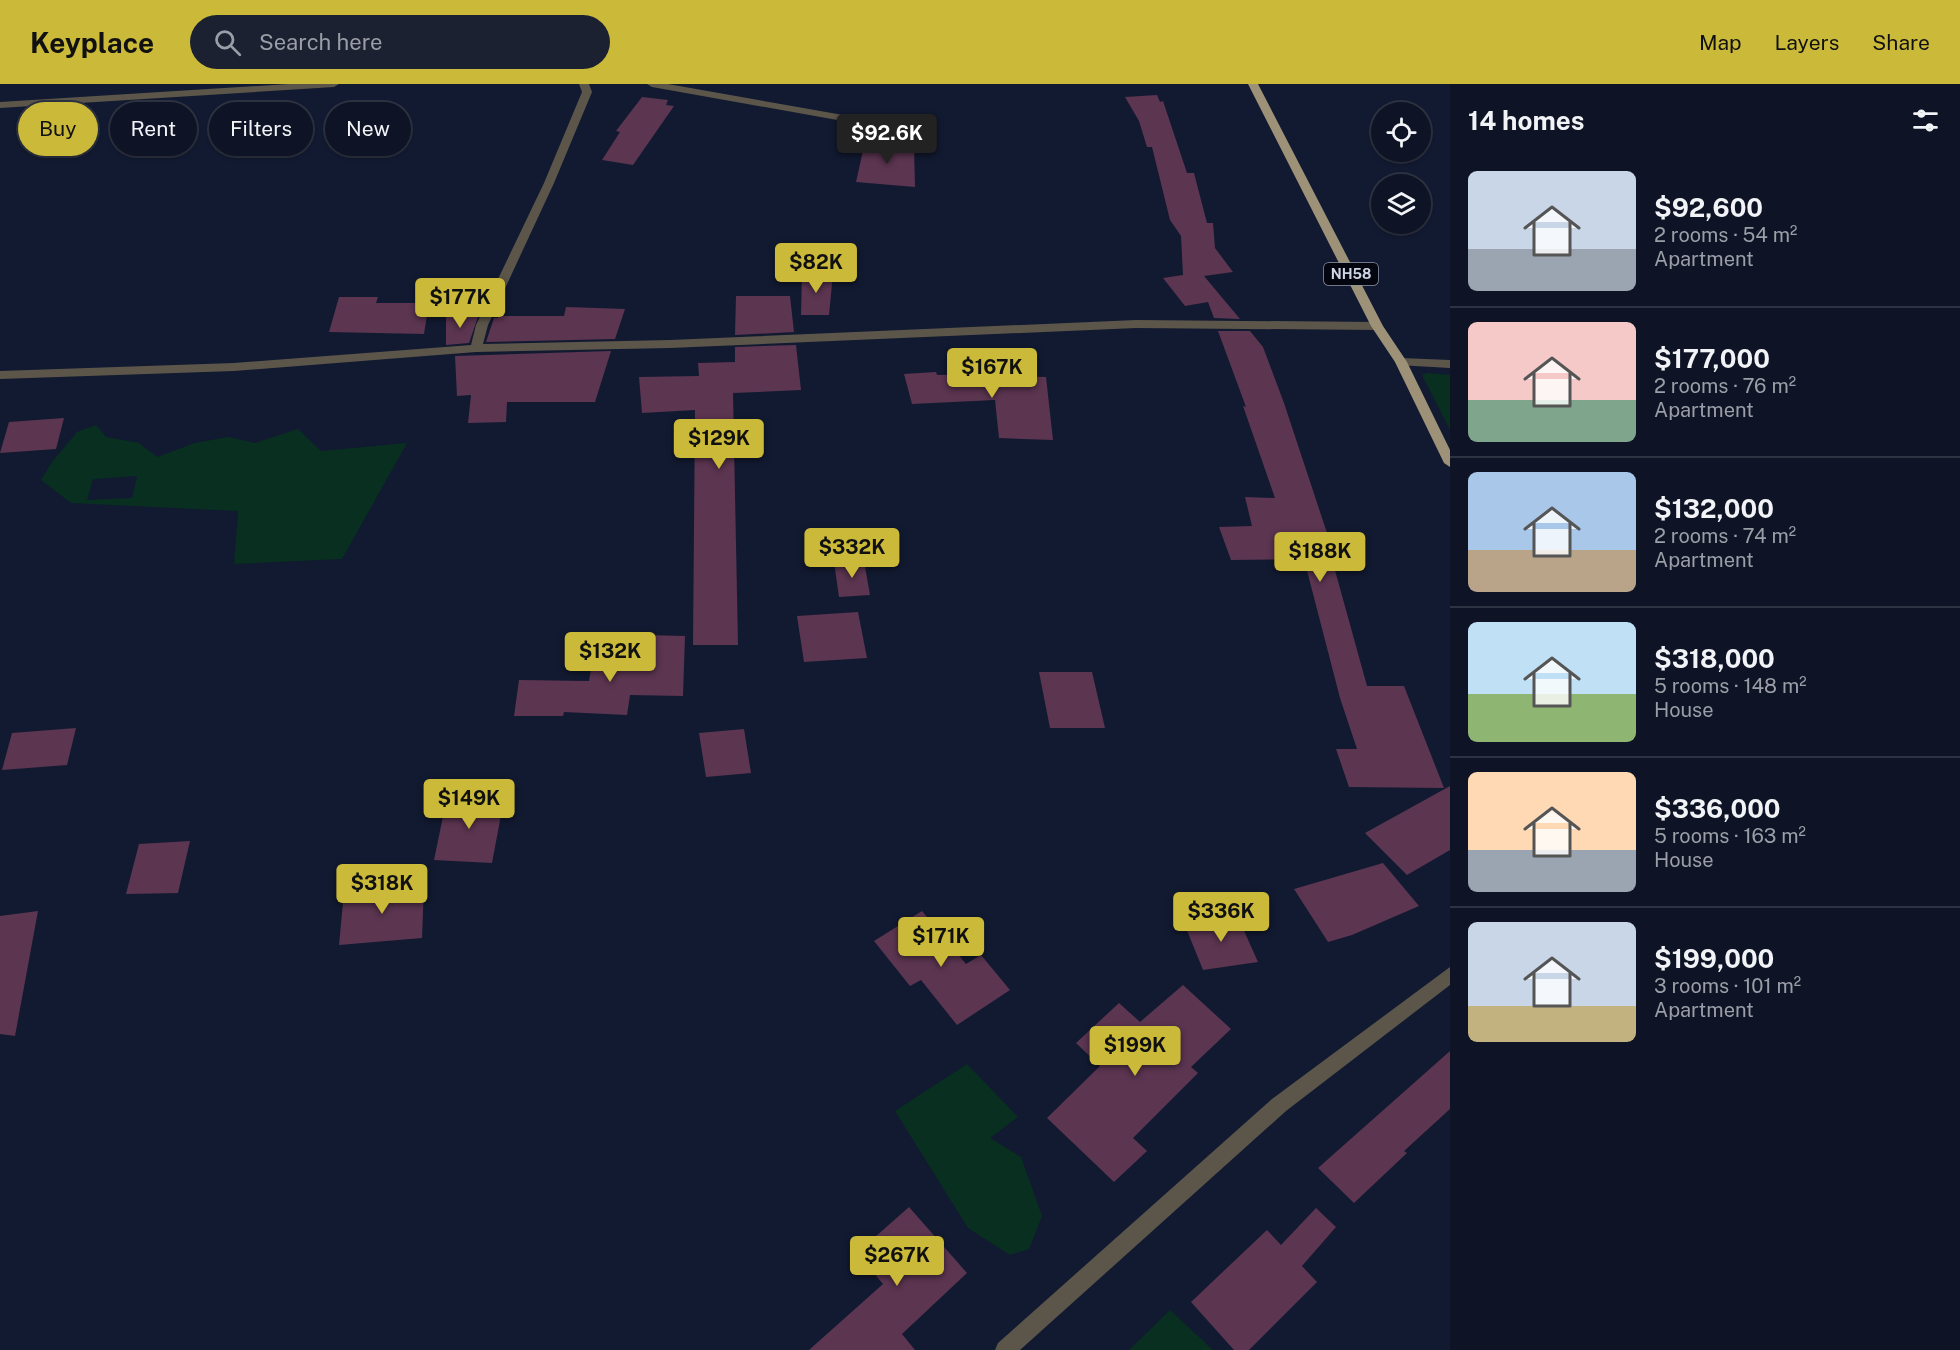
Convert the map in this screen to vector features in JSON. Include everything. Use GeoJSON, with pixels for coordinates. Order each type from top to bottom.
{"type":"FeatureCollection","features":[{"type":"Feature","properties":{"kind":"main road","name":"NH58"},"geometry":{"type":"LineString","coordinates":[[1253,84],[1377,326],[1401,362],[1450,463]]}},
{"type":"Feature","properties":{"kind":"street"},"geometry":{"type":"LineString","coordinates":[[0,105],[334,84]]}},
{"type":"Feature","properties":{"kind":"street"},"geometry":{"type":"LineString","coordinates":[[476,348],[482,325],[549,183],[560,152],[582,105],[587,92],[584,84]]}},
{"type":"Feature","properties":{"kind":"street"},"geometry":{"type":"LineString","coordinates":[[652,84],[843,118],[915,127]]}},
{"type":"Feature","properties":{"kind":"street"},"geometry":{"type":"LineString","coordinates":[[0,375],[234,367],[476,348],[670,344],[1136,324],[1377,326]]}},
{"type":"Feature","properties":{"kind":"street"},"geometry":{"type":"LineString","coordinates":[[1401,362],[1450,364]]}},
{"type":"Feature","properties":{"kind":"street"},"geometry":{"type":"LineString","coordinates":[[1005,1350],[1279,1105],[1450,975]]}},
{"type":"Feature","properties":{"kind":"green space"},"geometry":{"type":"Polygon","coordinates":[[[1428,373],[1450,375],[1450,430],[1422,375],[1428,373]]]}},
{"type":"Feature","properties":{"kind":"green space"},"geometry":{"type":"Polygon","coordinates":[[[96,425],[106,437],[139,443],[157,457],[195,443],[228,437],[255,443],[298,429],[321,451],[407,443],[342,559],[234,564],[238,511],[71,503],[41,480],[52,462],[77,432],[96,425]],[[137,476],[93,479],[87,500],[132,498],[137,476]]]}},
{"type":"Feature","properties":{"kind":"green space"},"geometry":{"type":"Polygon","coordinates":[[[967,1064],[1018,1117],[990,1138],[1021,1157],[1042,1216],[1029,1249],[1010,1255],[968,1228],[895,1111],[967,1064]]]}},
{"type":"Feature","properties":{"kind":"green space"},"geometry":{"type":"Polygon","coordinates":[[[1170,1310],[1213,1350],[1129,1350],[1170,1310]]]}},
{"type":"Feature","properties":{"kind":"building"},"geometry":{"type":"Polygon","coordinates":[[[1157,95],[1160,102],[1163,101],[1187,173],[1194,173],[1207,223],[1213,223],[1215,248],[1233,272],[1204,276],[1240,319],[1214,318],[1208,302],[1185,306],[1163,278],[1183,275],[1181,236],[1170,220],[1152,147],[1147,147],[1139,121],[1125,97],[1157,95]]]}},
{"type":"Feature","properties":{"kind":"building"},"geometry":{"type":"Polygon","coordinates":[[[642,97],[668,100],[666,105],[674,106],[633,165],[602,160],[620,132],[616,131],[642,97]]]}},
{"type":"Feature","properties":{"kind":"building"},"geometry":{"type":"Polygon","coordinates":[[[865,142],[914,146],[915,187],[856,182],[865,142]]]}},
{"type":"Feature","properties":{"kind":"building"},"geometry":{"type":"Polygon","coordinates":[[[802,272],[833,274],[829,315],[801,315],[802,272]]]}},
{"type":"Feature","properties":{"kind":"building"},"geometry":{"type":"Polygon","coordinates":[[[736,296],[790,296],[794,332],[735,335],[736,296]]]}},
{"type":"Feature","properties":{"kind":"building"},"geometry":{"type":"Polygon","coordinates":[[[339,297],[378,297],[376,303],[429,303],[424,334],[329,332],[339,297]]]}},
{"type":"Feature","properties":{"kind":"building"},"geometry":{"type":"Polygon","coordinates":[[[566,307],[625,309],[615,339],[486,342],[494,318],[498,316],[564,316],[566,307]]]}},
{"type":"Feature","properties":{"kind":"building"},"geometry":{"type":"Polygon","coordinates":[[[446,315],[478,317],[469,343],[446,345],[446,315]]]}},
{"type":"Feature","properties":{"kind":"building"},"geometry":{"type":"Polygon","coordinates":[[[1218,331],[1250,331],[1263,347],[1331,545],[1328,545],[1367,686],[1404,686],[1444,788],[1349,787],[1336,749],[1357,749],[1340,698],[1304,559],[1231,560],[1219,527],[1252,526],[1245,497],[1275,498],[1243,406],[1246,407],[1218,331]]]}},
{"type":"Feature","properties":{"kind":"building"},"geometry":{"type":"Polygon","coordinates":[[[796,345],[801,390],[733,393],[738,645],[693,645],[695,410],[642,413],[639,377],[699,376],[698,363],[735,362],[735,347],[796,345]]]}},
{"type":"Feature","properties":{"kind":"building"},"geometry":{"type":"Polygon","coordinates":[[[611,351],[595,402],[507,402],[506,422],[468,423],[471,395],[457,396],[455,356],[611,351]]]}},
{"type":"Feature","properties":{"kind":"building"},"geometry":{"type":"Polygon","coordinates":[[[936,372],[937,375],[1006,374],[1006,376],[1046,377],[1053,440],[999,438],[995,400],[912,404],[904,374],[936,372]]]}},
{"type":"Feature","properties":{"kind":"building"},"geometry":{"type":"Polygon","coordinates":[[[64,418],[56,449],[0,453],[9,422],[64,418]]]}},
{"type":"Feature","properties":{"kind":"building"},"geometry":{"type":"Polygon","coordinates":[[[864,561],[870,595],[839,597],[834,562],[864,561]]]}},
{"type":"Feature","properties":{"kind":"building"},"geometry":{"type":"Polygon","coordinates":[[[858,612],[867,658],[804,662],[797,616],[858,612]]]}},
{"type":"Feature","properties":{"kind":"building"},"geometry":{"type":"Polygon","coordinates":[[[645,635],[685,636],[683,696],[630,695],[627,715],[564,712],[563,716],[514,716],[519,680],[589,681],[593,656],[644,658],[645,635]]]}},
{"type":"Feature","properties":{"kind":"building"},"geometry":{"type":"Polygon","coordinates":[[[1039,672],[1092,672],[1105,728],[1050,728],[1039,672]]]}},
{"type":"Feature","properties":{"kind":"building"},"geometry":{"type":"Polygon","coordinates":[[[76,728],[67,765],[2,770],[12,733],[76,728]]]}},
{"type":"Feature","properties":{"kind":"building"},"geometry":{"type":"Polygon","coordinates":[[[744,729],[751,773],[706,777],[699,733],[744,729]]]}},
{"type":"Feature","properties":{"kind":"building"},"geometry":{"type":"Polygon","coordinates":[[[1450,786],[1450,850],[1407,875],[1365,833],[1450,786]]]}},
{"type":"Feature","properties":{"kind":"building"},"geometry":{"type":"Polygon","coordinates":[[[447,797],[504,799],[492,863],[434,860],[447,797]]]}},
{"type":"Feature","properties":{"kind":"building"},"geometry":{"type":"Polygon","coordinates":[[[190,841],[178,893],[126,894],[139,844],[190,841]]]}},
{"type":"Feature","properties":{"kind":"building"},"geometry":{"type":"Polygon","coordinates":[[[1383,863],[1419,906],[1352,935],[1328,942],[1294,889],[1383,863]]]}},
{"type":"Feature","properties":{"kind":"building"},"geometry":{"type":"Polygon","coordinates":[[[424,885],[422,938],[339,945],[344,892],[424,885]]]}},
{"type":"Feature","properties":{"kind":"building"},"geometry":{"type":"Polygon","coordinates":[[[38,911],[15,1036],[0,1034],[0,916],[38,911]]]}},
{"type":"Feature","properties":{"kind":"building"},"geometry":{"type":"Polygon","coordinates":[[[922,911],[966,964],[981,955],[1010,990],[957,1025],[921,980],[910,986],[874,941],[922,911]]]}},
{"type":"Feature","properties":{"kind":"building"},"geometry":{"type":"Polygon","coordinates":[[[1237,915],[1258,962],[1203,970],[1184,923],[1237,915]]]}},
{"type":"Feature","properties":{"kind":"building"},"geometry":{"type":"Polygon","coordinates":[[[1183,985],[1231,1029],[1191,1067],[1198,1073],[1133,1138],[1147,1151],[1114,1182],[1047,1118],[1100,1066],[1076,1043],[1119,1003],[1140,1022],[1183,985]]]}},
{"type":"Feature","properties":{"kind":"building"},"geometry":{"type":"Polygon","coordinates":[[[1450,1051],[1450,1109],[1404,1151],[1407,1153],[1354,1203],[1318,1168],[1450,1051]]]}},
{"type":"Feature","properties":{"kind":"building"},"geometry":{"type":"Polygon","coordinates":[[[909,1207],[967,1273],[902,1334],[915,1350],[809,1350],[883,1284],[857,1253],[909,1207]]]}},
{"type":"Feature","properties":{"kind":"building"},"geometry":{"type":"Polygon","coordinates":[[[1316,1208],[1336,1227],[1302,1266],[1317,1282],[1249,1350],[1234,1350],[1191,1302],[1267,1230],[1281,1245],[1316,1208]]]}}]}
